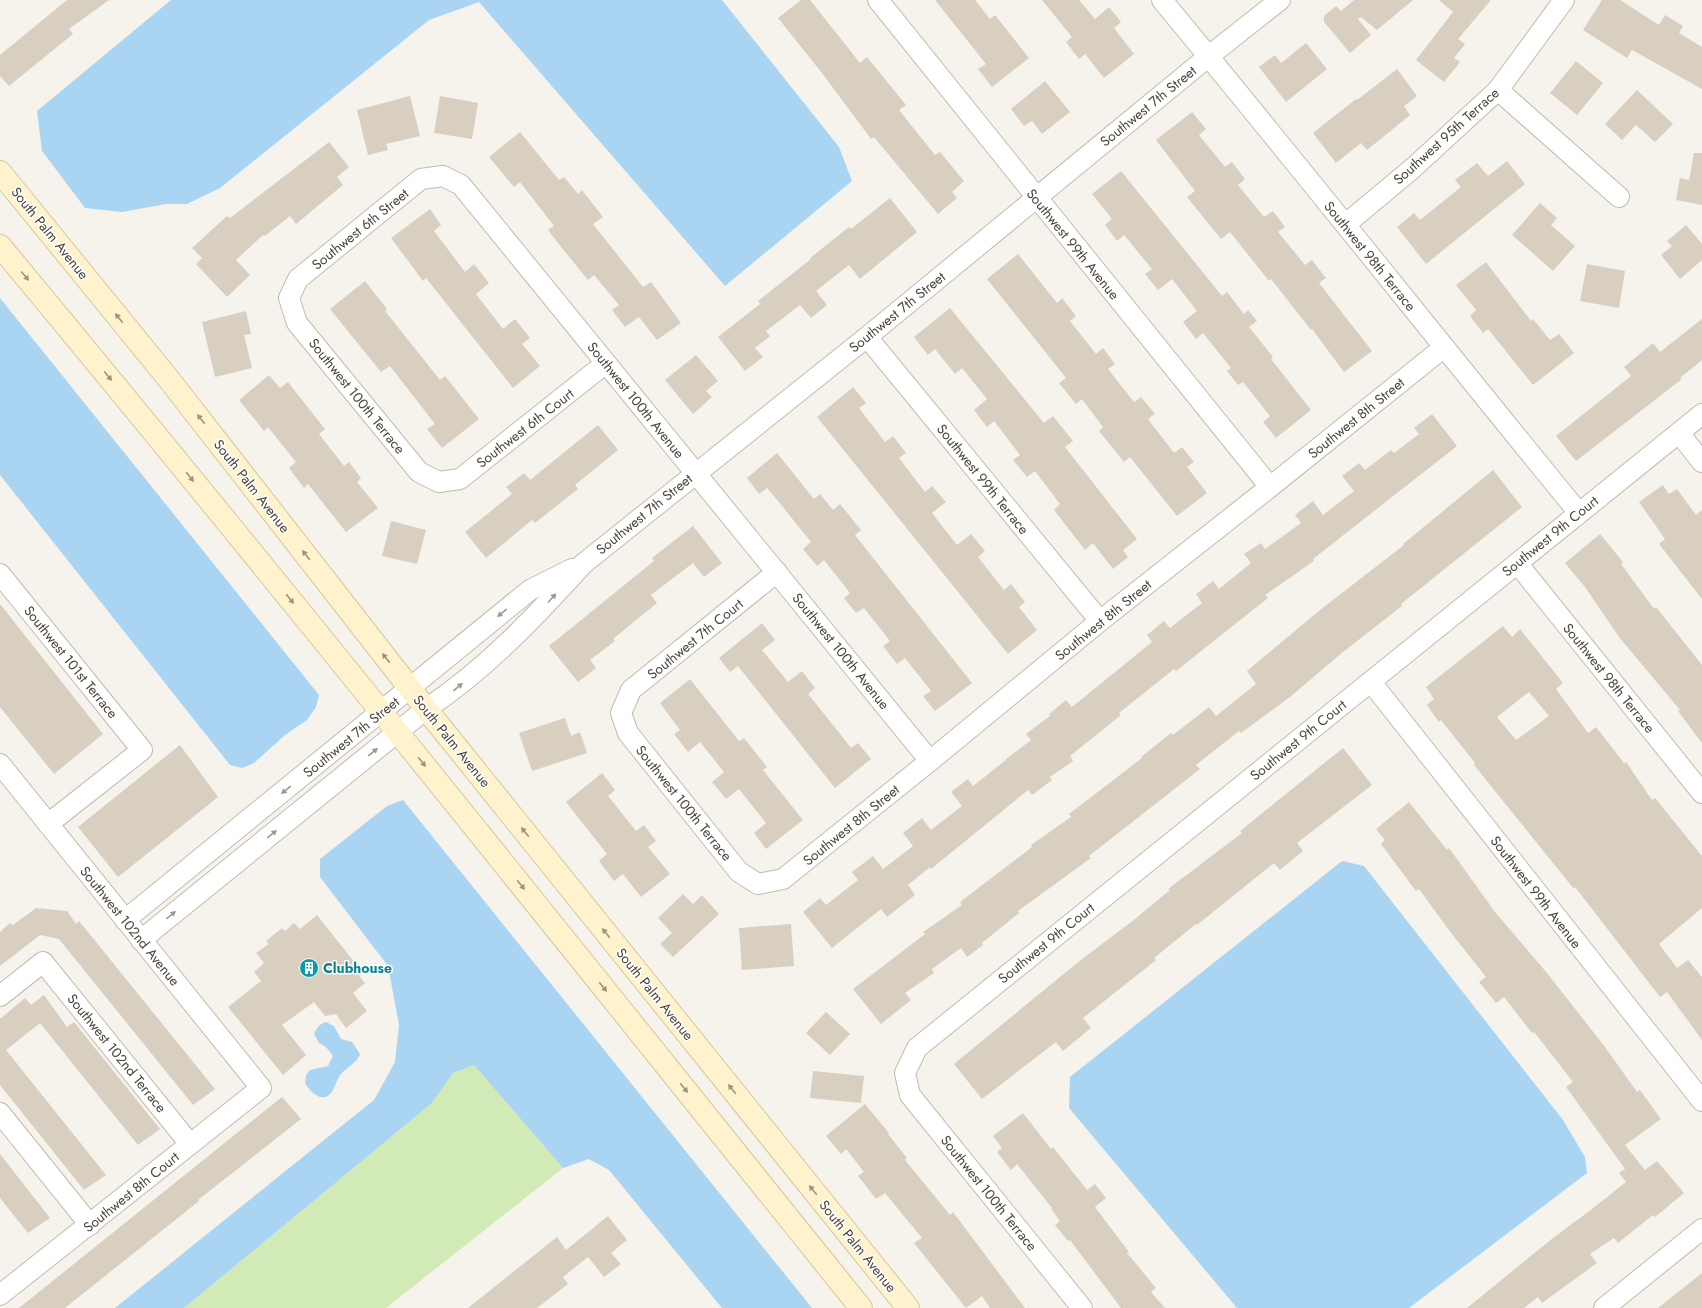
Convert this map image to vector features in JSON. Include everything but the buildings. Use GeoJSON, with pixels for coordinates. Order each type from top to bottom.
{"type":"FeatureCollection","features":[{"type":"Feature","properties":{"kind":"main road","name":"South Palm Avenue"},"geometry":{"type":"LineString","coordinates":[[0,172],[167,377],[426,709],[908,1308]]}},
{"type":"Feature","properties":{"kind":"main road"},"geometry":{"type":"LineString","coordinates":[[0,246],[133,406],[398,732],[861,1308]]}},
{"type":"Feature","properties":{"kind":"street","name":"Southwest 99th Avenue"},"geometry":{"type":"LineString","coordinates":[[878,0],[1270,487]]}},
{"type":"Feature","properties":{"kind":"street","name":"Southwest 98th Terrace"},"geometry":{"type":"LineString","coordinates":[[1162,0],[1346,224],[1443,348],[1578,512]]}},
{"type":"Feature","properties":{"kind":"street","name":"Southwest 7th Street"},"geometry":{"type":"LineString","coordinates":[[141,940],[426,709],[455,690],[504,646],[546,605],[583,564],[696,472],[867,337],[1209,56],[1280,0]]}},
{"type":"Feature","properties":{"kind":"street","name":"Southwest 95th Terrace"},"geometry":{"type":"LineString","coordinates":[[1346,224],[1413,168],[1498,90],[1564,0]]}},
{"type":"Feature","properties":{"kind":"street"},"geometry":{"type":"LineString","coordinates":[[1498,90],[1619,197]]}},
{"type":"Feature","properties":{"kind":"street","name":"Southwest 6th Street"},"geometry":{"type":"LineString","coordinates":[[289,298],[298,279],[421,179],[443,176]]}},
{"type":"Feature","properties":{"kind":"street","name":"Southwest 100th Avenue"},"geometry":{"type":"LineString","coordinates":[[443,176],[461,185],[930,761]]}},
{"type":"Feature","properties":{"kind":"street","name":"Southwest 100th Terrace"},"geometry":{"type":"LineString","coordinates":[[289,298],[297,323],[419,472],[439,482]]}},
{"type":"Feature","properties":{"kind":"street","name":"Southwest 99th Terrace"},"geometry":{"type":"LineString","coordinates":[[867,337],[1100,622]]}},
{"type":"Feature","properties":{"kind":"street","name":"Southwest 8th Street"},"geometry":{"type":"LineString","coordinates":[[758,884],[783,879],[1100,622],[1443,348]]}},
{"type":"Feature","properties":{"kind":"street","name":"Southwest 6th Court"},"geometry":{"type":"LineString","coordinates":[[439,482],[460,479],[606,363]]}},
{"type":"Feature","properties":{"kind":"street","name":"Southwest 9th Court"},"geometry":{"type":"LineString","coordinates":[[905,1073],[917,1048],[1371,682],[1578,512],[1702,414]]}},
{"type":"Feature","properties":{"kind":"street"},"geometry":{"type":"LineString","coordinates":[[1679,433],[1702,462]]}},
{"type":"Feature","properties":{"kind":"street","name":"Southwest 98th Terrace"},"geometry":{"type":"LineString","coordinates":[[1517,563],[1702,793]]}},
{"type":"Feature","properties":{"kind":"street","name":"Southwest 7th Street"},"geometry":{"type":"LineString","coordinates":[[125,920],[530,590],[583,564]]}},
{"type":"Feature","properties":{"kind":"street","name":"Southwest 7th Court"},"geometry":{"type":"LineString","coordinates":[[621,713],[631,690],[777,572]]}},
{"type":"Feature","properties":{"kind":"street","name":"Southwest 101st Terrace"},"geometry":{"type":"LineString","coordinates":[[0,574],[142,750],[48,824]]}},
{"type":"Feature","properties":{"kind":"street","name":"Southwest 99th Avenue"},"geometry":{"type":"LineString","coordinates":[[1371,682],[1702,1102]]}},
{"type":"Feature","properties":{"kind":"street","name":"Southwest 100th Terrace"},"geometry":{"type":"LineString","coordinates":[[621,713],[628,733],[739,872],[758,884]]}},
{"type":"Feature","properties":{"kind":"street","name":"Southwest 102nd Avenue"},"geometry":{"type":"LineString","coordinates":[[0,764],[261,1088]]}},
{"type":"Feature","properties":{"kind":"street"},"geometry":{"type":"LineString","coordinates":[[239,828],[256,847]]}},
{"type":"Feature","properties":{"kind":"street"},"geometry":{"type":"LineString","coordinates":[[171,883],[187,903]]}},
{"type":"Feature","properties":{"kind":"street","name":"Southwest 102nd Terrace"},"geometry":{"type":"LineString","coordinates":[[0,996],[43,962],[190,1144]]}},
{"type":"Feature","properties":{"kind":"street","name":"Southwest 100th Terrace"},"geometry":{"type":"LineString","coordinates":[[905,1073],[910,1095],[1082,1308]]}},
{"type":"Feature","properties":{"kind":"street","name":"Southwest 8th Court"},"geometry":{"type":"LineString","coordinates":[[0,1295],[261,1088]]}},
{"type":"Feature","properties":{"kind":"street"},"geometry":{"type":"LineString","coordinates":[[0,1113],[90,1225]]}},
{"type":"Feature","properties":{"kind":"street"},"geometry":{"type":"LineString","coordinates":[[1604,1308],[1702,1229]]}},
{"type":"Feature","properties":{"kind":"green space"},"geometry":{"type":"Polygon","coordinates":[[[474,1065],[563,1168],[386,1308],[184,1308],[432,1103],[453,1073],[474,1065]]]}},
{"type":"Feature","properties":{"kind":"water"},"geometry":{"type":"Polygon","coordinates":[[[171,0],[722,0],[839,147],[852,181],[725,286],[479,2],[429,20],[220,188],[187,204],[166,204],[122,212],[85,208],[42,151],[37,111],[171,0]]]}},
{"type":"Feature","properties":{"kind":"water"},"geometry":{"type":"Polygon","coordinates":[[[0,298],[319,695],[316,707],[307,720],[285,735],[254,763],[242,768],[230,765],[0,475],[0,298]]]}},
{"type":"Feature","properties":{"kind":"water"},"geometry":{"type":"Polygon","coordinates":[[[403,800],[812,1308],[722,1308],[609,1170],[589,1159],[563,1168],[474,1065],[453,1073],[432,1103],[184,1308],[115,1308],[374,1100],[395,1062],[399,1025],[388,966],[320,877],[320,859],[387,806],[403,800]]]}},
{"type":"Feature","properties":{"kind":"water"},"geometry":{"type":"Polygon","coordinates":[[[1342,861],[1364,866],[1563,1120],[1585,1157],[1587,1173],[1409,1308],[1237,1308],[1069,1108],[1070,1077],[1342,861]]]}},
{"type":"Feature","properties":{"kind":"water"},"geometry":{"type":"Polygon","coordinates":[[[326,1022],[334,1026],[341,1039],[352,1042],[360,1054],[354,1063],[340,1076],[329,1095],[322,1097],[310,1090],[305,1083],[306,1075],[310,1070],[328,1066],[333,1056],[326,1047],[319,1043],[314,1034],[318,1026],[326,1022]]]}},
{"type":"Feature","properties":{"kind":"place","name":"Clubhouse"},"geometry":{"type":"Point","coordinates":[309,968]}}]}
